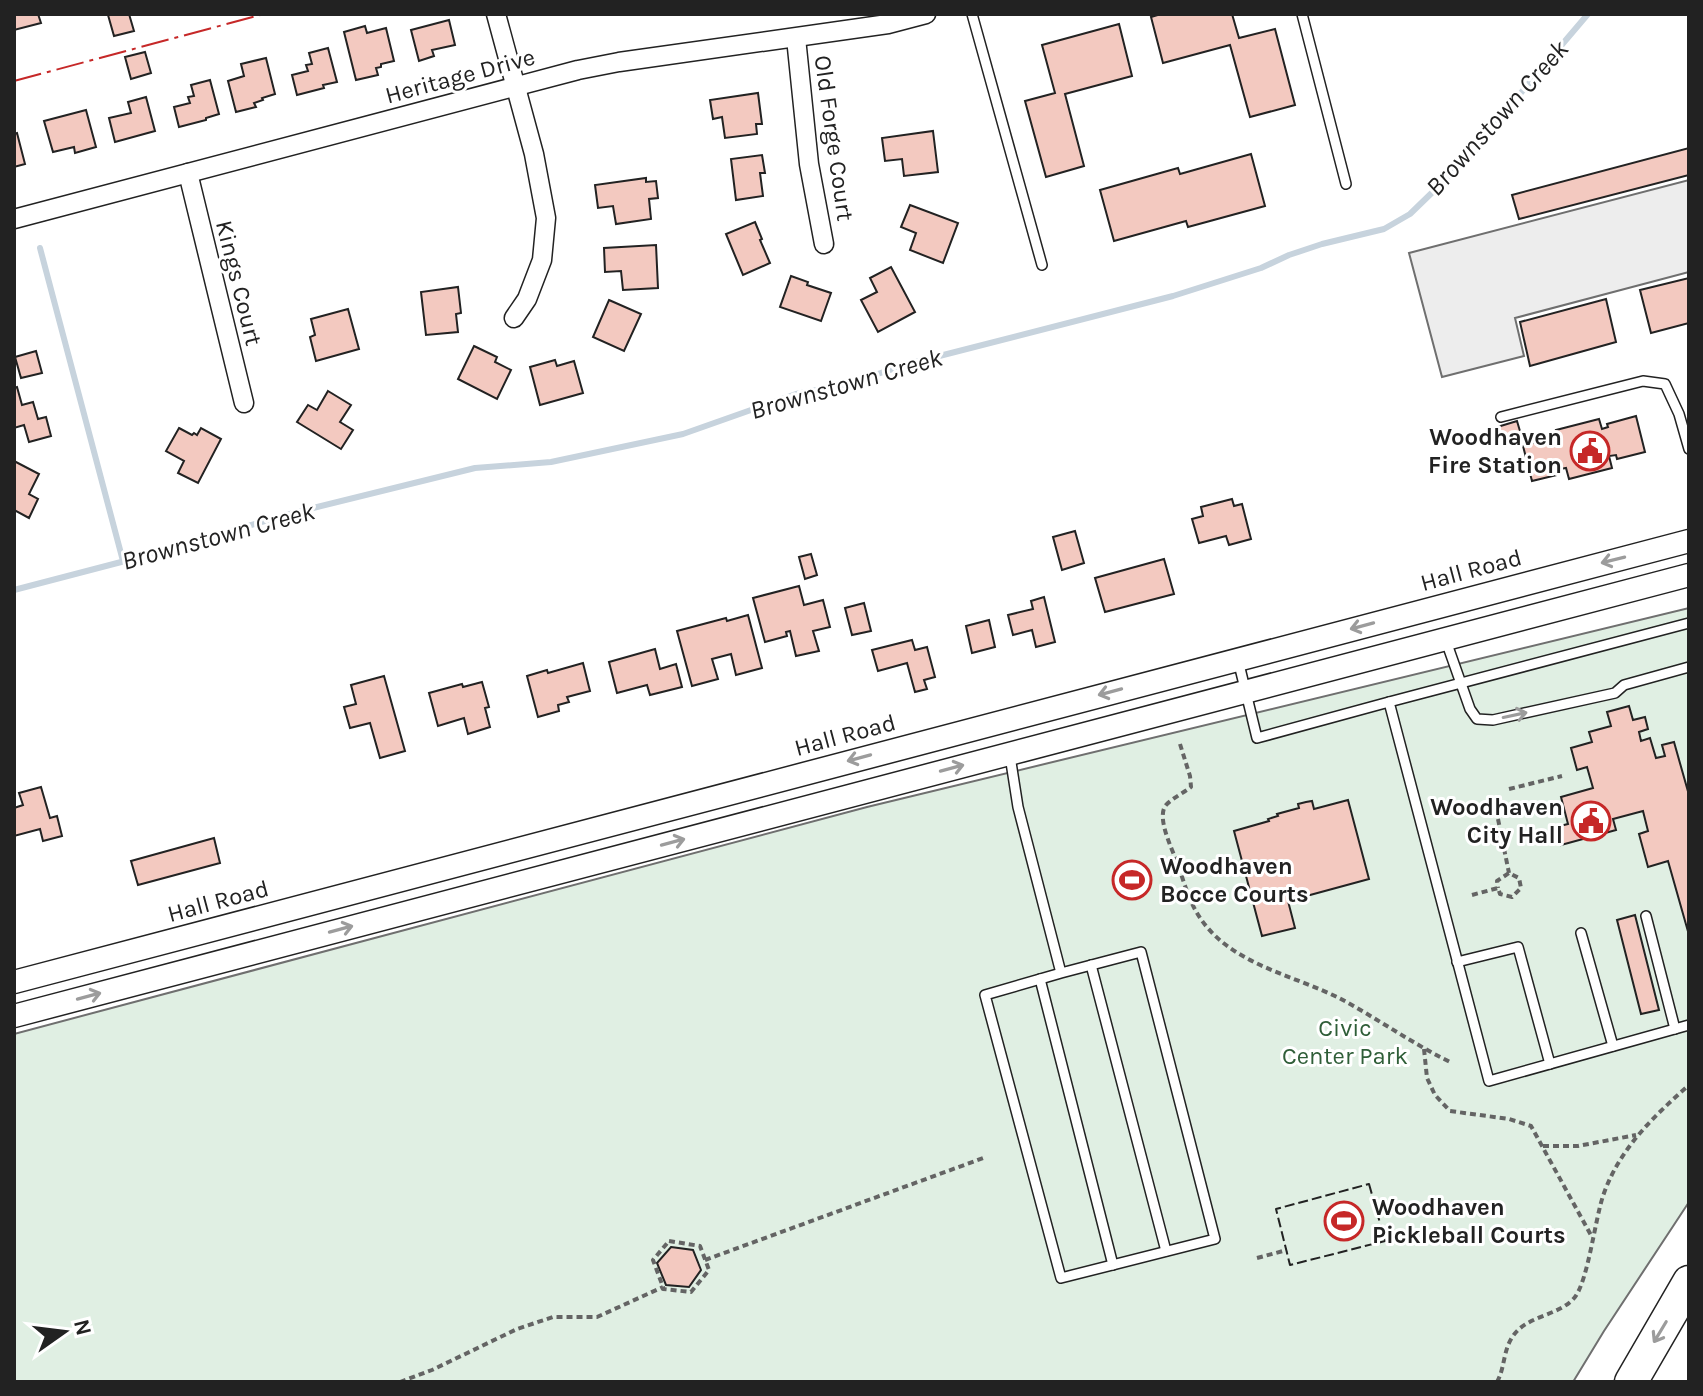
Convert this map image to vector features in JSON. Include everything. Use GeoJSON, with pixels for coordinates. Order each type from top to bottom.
{"type":"FeatureCollection","features":[{"type":"Feature","properties":{"kind":"highway"},"geometry":{"type":"LineString","coordinates":[[1631,1382],[1689,1282]]}},
{"type":"Feature","properties":{"kind":"street"},"geometry":{"type":"LineString","coordinates":[[496,14],[534,154],[546,218],[542,260],[527,299],[514,318]]}},
{"type":"Feature","properties":{"kind":"street","name":"Heritage Drive"},"geometry":{"type":"LineString","coordinates":[[14,219],[578,70],[888,24],[926,14]]}},
{"type":"Feature","properties":{"kind":"street","name":"Old Forge Court"},"geometry":{"type":"LineString","coordinates":[[796,38],[809,164],[824,244]]}},
{"type":"Feature","properties":{"kind":"street","name":"Kings Court"},"geometry":{"type":"LineString","coordinates":[[188,173],[244,403]]}},
{"type":"Feature","properties":{"kind":"street","name":"Hall Road"},"geometry":{"type":"LineString","coordinates":[[14,982],[1689,541]]}},
{"type":"Feature","properties":{"kind":"street"},"geometry":{"type":"LineString","coordinates":[[14,1016],[1689,575]]}},
{"type":"Feature","properties":{"kind":"street"},"geometry":{"type":"LineString","coordinates":[[1437,606],[1445,638]]}},
{"type":"Feature","properties":{"kind":"street"},"geometry":{"type":"LineString","coordinates":[[1001,721],[1009,753]]}},
{"type":"Feature","properties":{"kind":"street"},"geometry":{"type":"LineString","coordinates":[[609,824],[618,856]]}},
{"type":"Feature","properties":{"kind":"lane"},"geometry":{"type":"LineString","coordinates":[[972,14],[1042,265]]}},
{"type":"Feature","properties":{"kind":"lane"},"geometry":{"type":"LineString","coordinates":[[1302,14],[1346,184]]}},
{"type":"Feature","properties":{"kind":"lane"},"geometry":{"type":"LineString","coordinates":[[1501,417],[1643,381],[1665,384],[1679,414],[1689,449]]}},
{"type":"Feature","properties":{"kind":"lane"},"geometry":{"type":"LineString","coordinates":[[1238,658],[1257,738],[1689,623]]}},
{"type":"Feature","properties":{"kind":"lane"},"geometry":{"type":"LineString","coordinates":[[1445,638],[1470,709],[1477,719],[1493,720],[1615,693],[1624,685],[1689,667]]}},
{"type":"Feature","properties":{"kind":"lane"},"geometry":{"type":"LineString","coordinates":[[1389,702],[1489,1081],[1689,1025]]}},
{"type":"Feature","properties":{"kind":"lane"},"geometry":{"type":"LineString","coordinates":[[1009,753],[1018,807],[1061,973]]}},
{"type":"Feature","properties":{"kind":"lane"},"geometry":{"type":"LineString","coordinates":[[1646,916],[1675,1029]]}},
{"type":"Feature","properties":{"kind":"lane"},"geometry":{"type":"LineString","coordinates":[[1581,933],[1613,1046]]}},
{"type":"Feature","properties":{"kind":"lane"},"geometry":{"type":"LineString","coordinates":[[1457,962],[1518,947],[1550,1064]]}},
{"type":"Feature","properties":{"kind":"lane"},"geometry":{"type":"LineString","coordinates":[[1141,952],[1215,1239],[1061,1278],[985,995],[1061,973],[1141,952]]}},
{"type":"Feature","properties":{"kind":"lane"},"geometry":{"type":"LineString","coordinates":[[1091,965],[1166,1251]]}},
{"type":"Feature","properties":{"kind":"lane"},"geometry":{"type":"LineString","coordinates":[[1040,979],[1113,1265]]}},
{"type":"Feature","properties":{"kind":"path"},"geometry":{"type":"LineString","coordinates":[[1180,744],[1191,787],[1166,805],[1162,814],[1197,913],[1210,930],[1243,957],[1340,999],[1452,1063]]}},
{"type":"Feature","properties":{"kind":"path"},"geometry":{"type":"LineString","coordinates":[[1509,789],[1562,776]]}},
{"type":"Feature","properties":{"kind":"path"},"geometry":{"type":"LineString","coordinates":[[1498,819],[1509,873]]}},
{"type":"Feature","properties":{"kind":"path"},"geometry":{"type":"LineString","coordinates":[[1509,873],[1519,878],[1521,888],[1512,897],[1500,894],[1497,881],[1509,873]]}},
{"type":"Feature","properties":{"kind":"path"},"geometry":{"type":"LineString","coordinates":[[1472,895],[1498,888]]}},
{"type":"Feature","properties":{"kind":"path"},"geometry":{"type":"LineString","coordinates":[[1424,1049],[1427,1078],[1435,1095],[1450,1111],[1509,1119],[1531,1126],[1592,1237]]}},
{"type":"Feature","properties":{"kind":"path"},"geometry":{"type":"LineString","coordinates":[[1497,1382],[1513,1335],[1523,1326],[1574,1299],[1582,1284],[1604,1194],[1626,1149],[1655,1115],[1689,1085]]}},
{"type":"Feature","properties":{"kind":"path"},"geometry":{"type":"LineString","coordinates":[[1543,1146],[1578,1146],[1638,1135]]}},
{"type":"Feature","properties":{"kind":"path"},"geometry":{"type":"LineString","coordinates":[[705,1260],[986,1157]]}},
{"type":"Feature","properties":{"kind":"path"},"geometry":{"type":"LineString","coordinates":[[669,1241],[700,1246],[705,1260],[709,1270],[691,1292],[663,1289],[653,1260],[669,1241]]}},
{"type":"Feature","properties":{"kind":"path"},"geometry":{"type":"LineString","coordinates":[[1257,1258],[1287,1250]]}},
{"type":"Feature","properties":{"kind":"path"},"geometry":{"type":"LineString","coordinates":[[400,1382],[517,1329],[553,1317],[597,1317],[663,1287]]}},
{"type":"Feature","properties":{"kind":"green space","name":"Civic Center Park"},"geometry":{"type":"Polygon","coordinates":[[[1689,608],[1689,1202],[1573,1382],[14,1382],[14,1034],[867,807],[1689,608]]]}},
{"type":"Feature","properties":{"kind":"shaded area"},"geometry":{"type":"Polygon","coordinates":[[[1689,180],[1689,272],[1515,318],[1524,356],[1442,377],[1409,253],[1689,180]]]}},
{"type":"Feature","properties":{"kind":"building"},"geometry":{"type":"Polygon","coordinates":[[[14,14],[38,14],[41,23],[14,30],[14,14]]]}},
{"type":"Feature","properties":{"kind":"building"},"geometry":{"type":"Polygon","coordinates":[[[129,14],[134,31],[114,36],[108,15],[129,14]]]}},
{"type":"Feature","properties":{"kind":"building"},"geometry":{"type":"Polygon","coordinates":[[[1161,14],[1232,14],[1239,38],[1275,29],[1295,105],[1250,117],[1230,45],[1163,63],[1151,17],[1161,14]]]}},
{"type":"Feature","properties":{"kind":"building"},"geometry":{"type":"Polygon","coordinates":[[[449,20],[455,45],[432,50],[434,56],[419,61],[411,30],[449,20]]]}},
{"type":"Feature","properties":{"kind":"building"},"geometry":{"type":"Polygon","coordinates":[[[1119,24],[1132,76],[1065,94],[1084,166],[1046,177],[1025,101],[1055,93],[1042,45],[1119,24]]]}},
{"type":"Feature","properties":{"kind":"building"},"geometry":{"type":"Polygon","coordinates":[[[365,26],[367,33],[386,28],[394,61],[376,68],[378,75],[356,80],[344,32],[365,26]]]}},
{"type":"Feature","properties":{"kind":"building"},"geometry":{"type":"Polygon","coordinates":[[[328,48],[337,82],[297,95],[292,75],[308,71],[306,65],[312,64],[309,53],[328,48]]]}},
{"type":"Feature","properties":{"kind":"building"},"geometry":{"type":"Polygon","coordinates":[[[145,52],[151,73],[131,79],[125,57],[145,52]]]}},
{"type":"Feature","properties":{"kind":"building"},"geometry":{"type":"Polygon","coordinates":[[[266,58],[275,94],[254,103],[256,107],[236,112],[228,81],[244,76],[241,64],[266,58]]]}},
{"type":"Feature","properties":{"kind":"building"},"geometry":{"type":"Polygon","coordinates":[[[210,80],[219,114],[179,127],[174,107],[190,103],[188,97],[194,96],[191,85],[210,80]]]}},
{"type":"Feature","properties":{"kind":"building"},"geometry":{"type":"Polygon","coordinates":[[[758,93],[762,124],[756,124],[757,134],[725,138],[722,117],[713,119],[710,100],[758,93]]]}},
{"type":"Feature","properties":{"kind":"building"},"geometry":{"type":"Polygon","coordinates":[[[146,97],[155,131],[115,142],[109,118],[131,113],[128,102],[146,97]]]}},
{"type":"Feature","properties":{"kind":"building"},"geometry":{"type":"Polygon","coordinates":[[[86,110],[96,147],[75,153],[74,147],[53,152],[44,121],[86,110]]]}},
{"type":"Feature","properties":{"kind":"building"},"geometry":{"type":"Polygon","coordinates":[[[933,131],[938,172],[904,176],[902,159],[885,161],[882,138],[933,131]]]}},
{"type":"Feature","properties":{"kind":"building"},"geometry":{"type":"Polygon","coordinates":[[[17,133],[25,164],[14,167],[14,134],[17,133]]]}},
{"type":"Feature","properties":{"kind":"building"},"geometry":{"type":"Polygon","coordinates":[[[1689,148],[1689,175],[1519,219],[1512,195],[1689,148]]]}},
{"type":"Feature","properties":{"kind":"building"},"geometry":{"type":"Polygon","coordinates":[[[1251,154],[1265,206],[1188,227],[1186,221],[1114,241],[1100,190],[1178,168],[1180,174],[1251,154]]]}},
{"type":"Feature","properties":{"kind":"building"},"geometry":{"type":"Polygon","coordinates":[[[762,155],[765,173],[760,173],[763,196],[736,200],[731,159],[762,155]]]}},
{"type":"Feature","properties":{"kind":"building"},"geometry":{"type":"Polygon","coordinates":[[[646,178],[646,182],[656,181],[658,198],[649,199],[651,219],[616,224],[613,206],[598,208],[595,185],[646,178]]]}},
{"type":"Feature","properties":{"kind":"building"},"geometry":{"type":"Polygon","coordinates":[[[910,205],[958,223],[943,263],[910,250],[916,233],[901,227],[910,205]]]}},
{"type":"Feature","properties":{"kind":"building"},"geometry":{"type":"Polygon","coordinates":[[[755,222],[770,263],[743,275],[726,234],[755,222]]]}},
{"type":"Feature","properties":{"kind":"building"},"geometry":{"type":"Polygon","coordinates":[[[656,245],[658,288],[623,290],[621,271],[605,272],[604,248],[656,245]]]}},
{"type":"Feature","properties":{"kind":"building"},"geometry":{"type":"Polygon","coordinates":[[[891,267],[915,312],[878,332],[861,300],[877,292],[870,278],[891,267]]]}},
{"type":"Feature","properties":{"kind":"building"},"geometry":{"type":"Polygon","coordinates":[[[791,276],[831,293],[821,321],[780,307],[791,276]]]}},
{"type":"Feature","properties":{"kind":"building"},"geometry":{"type":"Polygon","coordinates":[[[1689,278],[1689,323],[1651,333],[1640,290],[1689,278]]]}},
{"type":"Feature","properties":{"kind":"building"},"geometry":{"type":"Polygon","coordinates":[[[458,287],[461,313],[456,314],[458,332],[426,335],[421,292],[458,287]]]}},
{"type":"Feature","properties":{"kind":"building"},"geometry":{"type":"Polygon","coordinates":[[[1606,299],[1616,342],[1530,366],[1520,322],[1606,299]]]}},
{"type":"Feature","properties":{"kind":"building"},"geometry":{"type":"Polygon","coordinates":[[[609,300],[641,314],[624,351],[593,337],[609,300]]]}},
{"type":"Feature","properties":{"kind":"building"},"geometry":{"type":"Polygon","coordinates":[[[348,309],[359,349],[316,361],[310,337],[315,335],[311,319],[348,309]]]}},
{"type":"Feature","properties":{"kind":"building"},"geometry":{"type":"Polygon","coordinates":[[[474,346],[497,357],[495,362],[511,370],[497,399],[458,379],[474,346]]]}},
{"type":"Feature","properties":{"kind":"building"},"geometry":{"type":"Polygon","coordinates":[[[36,351],[42,373],[21,378],[15,357],[36,351]]]}},
{"type":"Feature","properties":{"kind":"building"},"geometry":{"type":"Polygon","coordinates":[[[555,360],[557,366],[574,361],[583,393],[540,405],[530,367],[555,360]]]}},
{"type":"Feature","properties":{"kind":"building"},"geometry":{"type":"Polygon","coordinates":[[[17,387],[22,405],[33,402],[38,419],[46,417],[51,436],[29,442],[24,425],[14,428],[14,388],[17,387]]]}},
{"type":"Feature","properties":{"kind":"building"},"geometry":{"type":"Polygon","coordinates":[[[328,391],[351,405],[340,422],[353,430],[341,449],[297,422],[308,405],[317,410],[328,391]]]}},
{"type":"Feature","properties":{"kind":"building"},"geometry":{"type":"Polygon","coordinates":[[[1636,416],[1645,452],[1617,459],[1616,455],[1609,456],[1612,468],[1569,479],[1566,468],[1560,469],[1561,474],[1532,481],[1523,446],[1551,438],[1552,442],[1559,440],[1556,430],[1599,419],[1602,429],[1608,427],[1607,424],[1636,416]]]}},
{"type":"Feature","properties":{"kind":"building"},"geometry":{"type":"Polygon","coordinates":[[[1517,421],[1522,438],[1498,444],[1494,428],[1517,421]]]}},
{"type":"Feature","properties":{"kind":"building"},"geometry":{"type":"Polygon","coordinates":[[[179,428],[197,435],[201,428],[221,439],[198,483],[178,473],[184,461],[166,451],[179,428]]]}},
{"type":"Feature","properties":{"kind":"building"},"geometry":{"type":"Polygon","coordinates":[[[14,461],[39,474],[29,494],[38,499],[29,518],[14,510],[14,461]]]}},
{"type":"Feature","properties":{"kind":"building"},"geometry":{"type":"Polygon","coordinates":[[[1232,499],[1234,506],[1242,504],[1251,539],[1229,545],[1226,536],[1199,543],[1192,519],[1203,516],[1201,507],[1232,499]]]}},
{"type":"Feature","properties":{"kind":"building"},"geometry":{"type":"Polygon","coordinates":[[[1075,531],[1084,563],[1062,570],[1053,537],[1075,531]]]}},
{"type":"Feature","properties":{"kind":"building"},"geometry":{"type":"Polygon","coordinates":[[[811,554],[817,575],[805,579],[799,557],[811,554]]]}},
{"type":"Feature","properties":{"kind":"building"},"geometry":{"type":"Polygon","coordinates":[[[1164,559],[1174,594],[1105,612],[1095,578],[1164,559]]]}},
{"type":"Feature","properties":{"kind":"building"},"geometry":{"type":"Polygon","coordinates":[[[799,586],[804,605],[823,600],[830,627],[813,631],[819,651],[796,656],[790,631],[786,632],[787,636],[765,642],[753,598],[799,586]]]}},
{"type":"Feature","properties":{"kind":"building"},"geometry":{"type":"Polygon","coordinates":[[[1044,597],[1055,642],[1036,647],[1032,630],[1013,635],[1008,615],[1033,609],[1031,601],[1044,597]]]}},
{"type":"Feature","properties":{"kind":"building"},"geometry":{"type":"Polygon","coordinates":[[[864,603],[871,631],[852,635],[845,608],[864,603]]]}},
{"type":"Feature","properties":{"kind":"building"},"geometry":{"type":"Polygon","coordinates":[[[748,615],[762,668],[736,675],[731,654],[712,659],[718,679],[692,686],[677,631],[748,615]]]}},
{"type":"Feature","properties":{"kind":"building"},"geometry":{"type":"Polygon","coordinates":[[[989,620],[995,647],[972,653],[966,626],[989,620]]]}},
{"type":"Feature","properties":{"kind":"building"},"geometry":{"type":"Polygon","coordinates":[[[912,640],[915,650],[927,647],[935,677],[924,680],[927,689],[915,692],[907,663],[878,671],[872,650],[912,640]]]}},
{"type":"Feature","properties":{"kind":"building"},"geometry":{"type":"Polygon","coordinates":[[[655,649],[660,669],[676,664],[682,687],[650,695],[647,685],[617,693],[609,662],[655,649]]]}},
{"type":"Feature","properties":{"kind":"building"},"geometry":{"type":"Polygon","coordinates":[[[583,663],[590,691],[567,697],[569,702],[558,705],[559,711],[538,717],[527,676],[583,663]]]}},
{"type":"Feature","properties":{"kind":"building"},"geometry":{"type":"Polygon","coordinates":[[[384,676],[405,751],[380,758],[370,723],[350,728],[344,707],[356,704],[351,685],[384,676]]]}},
{"type":"Feature","properties":{"kind":"building"},"geometry":{"type":"Polygon","coordinates":[[[482,682],[489,707],[485,708],[490,727],[468,734],[464,718],[438,726],[429,693],[482,682]]]}},
{"type":"Feature","properties":{"kind":"building","name":"Woodhaven City Hall"},"geometry":{"type":"Polygon","coordinates":[[[1629,706],[1633,720],[1645,717],[1648,729],[1639,732],[1641,741],[1650,738],[1656,758],[1665,756],[1662,745],[1674,742],[1689,795],[1689,935],[1668,861],[1648,867],[1639,834],[1648,831],[1643,811],[1613,819],[1616,830],[1561,845],[1556,827],[1568,824],[1561,797],[1593,788],[1587,767],[1577,770],[1571,748],[1592,742],[1589,732],[1611,726],[1607,712],[1629,706]]]}},
{"type":"Feature","properties":{"kind":"building"},"geometry":{"type":"Polygon","coordinates":[[[41,787],[50,818],[57,816],[62,836],[43,841],[40,829],[14,836],[14,808],[23,805],[19,793],[41,787]]]}},
{"type":"Feature","properties":{"kind":"building"},"geometry":{"type":"Polygon","coordinates":[[[1348,800],[1369,879],[1288,901],[1295,928],[1262,936],[1234,831],[1269,821],[1277,814],[1299,808],[1298,804],[1312,801],[1314,809],[1348,800]]]}},
{"type":"Feature","properties":{"kind":"building"},"geometry":{"type":"Polygon","coordinates":[[[214,838],[220,863],[138,885],[131,861],[214,838]]]}},
{"type":"Feature","properties":{"kind":"building"},"geometry":{"type":"Polygon","coordinates":[[[1635,915],[1659,1010],[1641,1014],[1617,920],[1635,915]]]}},
{"type":"Feature","properties":{"kind":"building"},"geometry":{"type":"Polygon","coordinates":[[[671,1247],[693,1250],[701,1270],[689,1287],[666,1285],[657,1263],[671,1247]]]}},
{"type":"Feature","properties":{"kind":"waterway","name":"Brownstown Creek"},"geometry":{"type":"LineString","coordinates":[[14,590],[297,512],[475,468],[551,462],[683,434],[796,394],[843,385],[912,363],[1173,296],[1261,268],[1322,244],[1384,229],[1410,214],[1476,150],[1588,14]]}},
{"type":"Feature","properties":{"kind":"waterway"},"geometry":{"type":"LineString","coordinates":[[40,248],[123,561]]}},
{"type":"Feature","properties":{"kind":"fence"},"geometry":{"type":"LineString","coordinates":[[1369,1184],[1385,1241],[1290,1265],[1276,1209],[1369,1184]]}},
{"type":"Feature","properties":{"kind":"power"},"geometry":{"type":"LineString","coordinates":[[14,81],[264,14]]}},
{"type":"Feature","properties":{"kind":"place","name":"Woodhaven Fire Station"},"geometry":{"type":"Point","coordinates":[1590,451]}},
{"type":"Feature","properties":{"kind":"place","name":"Woodhaven City Hall"},"geometry":{"type":"Point","coordinates":[1591,821]}},
{"type":"Feature","properties":{"kind":"place","name":"Woodhaven Bocce Courts"},"geometry":{"type":"Point","coordinates":[1132,880]}},
{"type":"Feature","properties":{"kind":"place","name":"Woodhaven Pickleball Courts"},"geometry":{"type":"Point","coordinates":[1344,1221]}}]}
